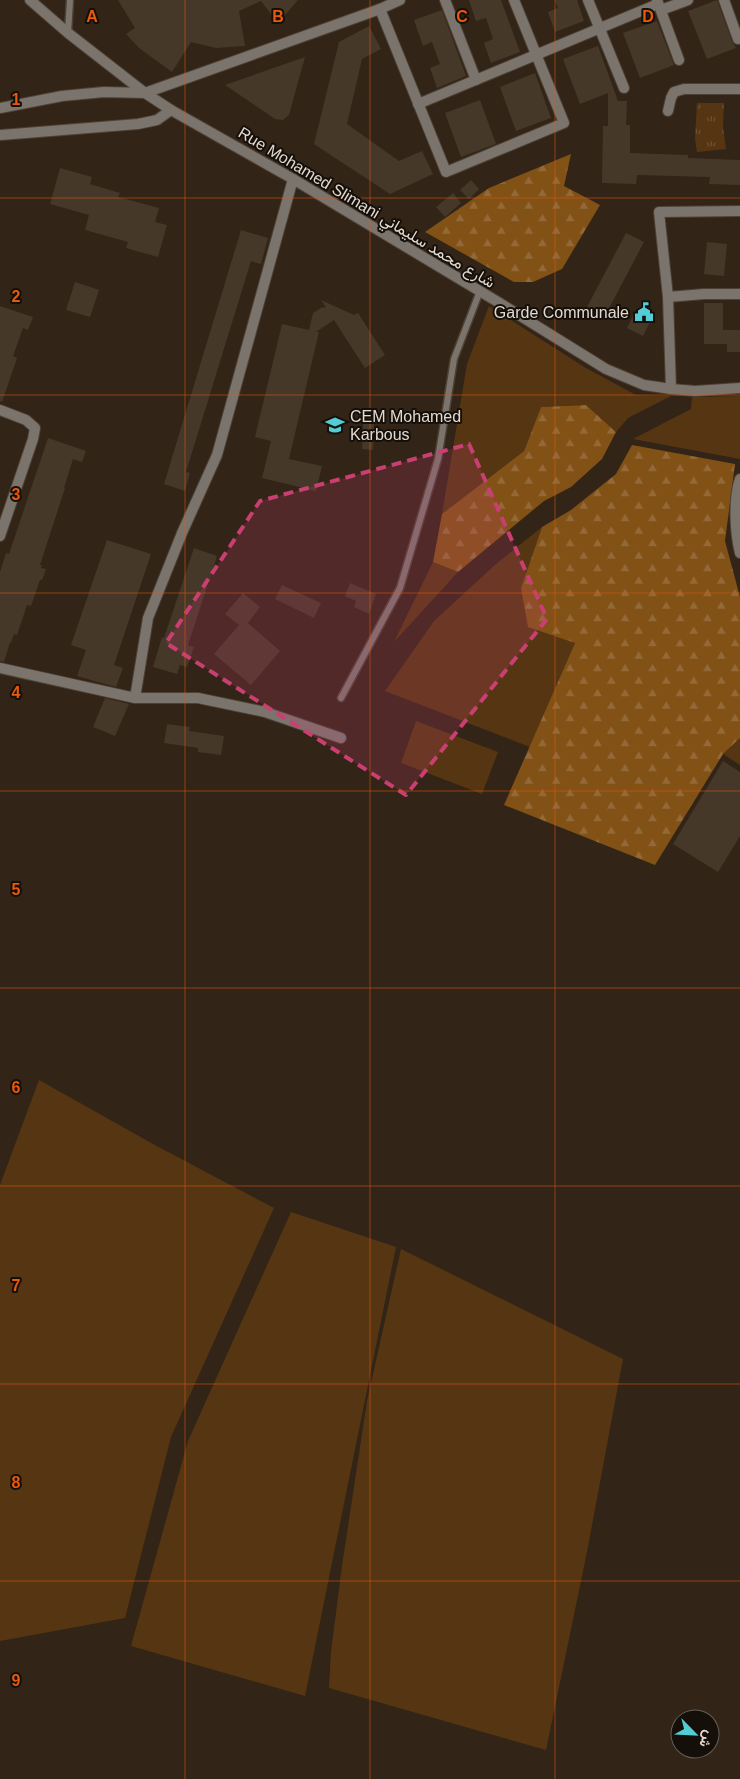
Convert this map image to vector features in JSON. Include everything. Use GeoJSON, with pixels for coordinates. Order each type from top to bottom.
{"type":"FeatureCollection","features":[{"type":"Feature","properties":{"kind":"street","name":"Rue Mohamed Slimani شارع محمد سليماني"},"geometry":{"type":"LineString","coordinates":[[30,0],[68,33],[145,93],[171,110],[293,179],[606,369],[644,385],[672,389],[694,391],[740,388]]}},
{"type":"Feature","properties":{"kind":"street"},"geometry":{"type":"LineString","coordinates":[[0,108],[62,96],[95,92],[145,93],[380,9],[400,0]]}},
{"type":"Feature","properties":{"kind":"street"},"geometry":{"type":"LineString","coordinates":[[445,0],[476,80]]}},
{"type":"Feature","properties":{"kind":"street"},"geometry":{"type":"LineString","coordinates":[[380,9],[446,172],[564,123],[514,0]]}},
{"type":"Feature","properties":{"kind":"street"},"geometry":{"type":"LineString","coordinates":[[588,0],[624,88]]}},
{"type":"Feature","properties":{"kind":"street"},"geometry":{"type":"LineString","coordinates":[[418,104],[599,28],[659,5],[688,0]]}},
{"type":"Feature","properties":{"kind":"street"},"geometry":{"type":"LineString","coordinates":[[724,0],[738,39]]}},
{"type":"Feature","properties":{"kind":"street"},"geometry":{"type":"LineString","coordinates":[[659,5],[680,60]]}},
{"type":"Feature","properties":{"kind":"street"},"geometry":{"type":"LineString","coordinates":[[668,110],[674,92],[684,89],[740,89]]}},
{"type":"Feature","properties":{"kind":"street"},"geometry":{"type":"LineString","coordinates":[[1,135],[138,124],[157,120],[171,110]]}},
{"type":"Feature","properties":{"kind":"street"},"geometry":{"type":"LineString","coordinates":[[135,698],[148,618],[182,533],[217,455],[293,179]]}},
{"type":"Feature","properties":{"kind":"street"},"geometry":{"type":"LineString","coordinates":[[672,389],[668,297],[659,212],[740,211]]}},
{"type":"Feature","properties":{"kind":"street"},"geometry":{"type":"LineString","coordinates":[[668,297],[740,294]]}},
{"type":"Feature","properties":{"kind":"street"},"geometry":{"type":"LineString","coordinates":[[0,410],[26,420],[35,428],[0,536]]}},
{"type":"Feature","properties":{"kind":"street"},"geometry":{"type":"LineString","coordinates":[[740,479],[737,493],[736,534],[740,553]]}},
{"type":"Feature","properties":{"kind":"street"},"geometry":{"type":"LineString","coordinates":[[0,668],[135,698],[198,698],[265,712],[342,738]]}},
{"type":"Feature","properties":{"kind":"lane"},"geometry":{"type":"LineString","coordinates":[[68,33],[70,0]]}},
{"type":"Feature","properties":{"kind":"lane"},"geometry":{"type":"LineString","coordinates":[[341,698],[400,588],[438,459],[454,359],[480,291]]}},
{"type":"Feature","properties":{"kind":"highlighted area"},"geometry":{"type":"Polygon","coordinates":[[[469,444],[547,619],[406,795],[166,643],[260,501],[469,444]]]}},
{"type":"Feature","properties":{"kind":"green space"},"geometry":{"type":"Polygon","coordinates":[[[697,103],[724,103],[723,127],[726,149],[697,152],[695,139],[697,103]]]}},
{"type":"Feature","properties":{"kind":"green space"},"geometry":{"type":"Polygon","coordinates":[[[571,154],[564,186],[600,205],[562,269],[533,282],[514,282],[425,232],[489,188],[571,154]]]}},
{"type":"Feature","properties":{"kind":"green space"},"geometry":{"type":"Polygon","coordinates":[[[489,306],[586,368],[636,395],[671,396],[628,418],[616,432],[586,405],[541,407],[524,451],[442,514],[467,364],[489,306]]]}},
{"type":"Feature","properties":{"kind":"green space"},"geometry":{"type":"Polygon","coordinates":[[[740,396],[740,459],[633,439],[691,409],[692,397],[740,396]]]}},
{"type":"Feature","properties":{"kind":"green space"},"geometry":{"type":"Polygon","coordinates":[[[586,405],[616,432],[602,459],[571,487],[544,501],[458,572],[433,562],[442,514],[524,451],[541,407],[586,405]]]}},
{"type":"Feature","properties":{"kind":"green space"},"geometry":{"type":"Polygon","coordinates":[[[632,445],[735,464],[725,541],[740,597],[740,738],[723,754],[655,865],[504,805],[575,643],[528,627],[521,588],[542,527],[571,510],[616,474],[632,445]]]}},
{"type":"Feature","properties":{"kind":"green space"},"geometry":{"type":"Polygon","coordinates":[[[542,527],[521,588],[575,643],[530,747],[385,691],[434,621],[496,564],[542,527]]]}},
{"type":"Feature","properties":{"kind":"green space"},"geometry":{"type":"Polygon","coordinates":[[[433,562],[458,572],[394,642],[433,562]]]}},
{"type":"Feature","properties":{"kind":"green space"},"geometry":{"type":"Polygon","coordinates":[[[416,721],[498,752],[482,794],[401,763],[416,721]]]}},
{"type":"Feature","properties":{"kind":"green space"},"geometry":{"type":"Polygon","coordinates":[[[740,738],[740,765],[723,754],[740,738]]]}},
{"type":"Feature","properties":{"kind":"green space"},"geometry":{"type":"Polygon","coordinates":[[[39,1080],[153,1144],[274,1208],[171,1437],[125,1618],[0,1641],[0,1185],[39,1080]]]}},
{"type":"Feature","properties":{"kind":"green space"},"geometry":{"type":"Polygon","coordinates":[[[291,1212],[396,1247],[305,1696],[131,1646],[188,1441],[291,1212]]]}},
{"type":"Feature","properties":{"kind":"green space"},"geometry":{"type":"Polygon","coordinates":[[[401,1249],[623,1359],[587,1552],[546,1750],[329,1688],[331,1652],[342,1566],[367,1401],[401,1249]]]}},
{"type":"Feature","properties":{"kind":"building"},"geometry":{"type":"Polygon","coordinates":[[[118,0],[298,0],[278,23],[261,1],[239,11],[245,46],[216,48],[191,42],[172,72],[139,48],[126,34],[135,28],[118,0]]]}},
{"type":"Feature","properties":{"kind":"building"},"geometry":{"type":"Polygon","coordinates":[[[469,0],[501,0],[520,52],[491,63],[484,43],[493,39],[486,18],[476,21],[469,0]]]}},
{"type":"Feature","properties":{"kind":"building"},"geometry":{"type":"Polygon","coordinates":[[[555,0],[577,0],[584,21],[555,32],[548,12],[558,8],[555,0]]]}},
{"type":"Feature","properties":{"kind":"building"},"geometry":{"type":"Polygon","coordinates":[[[717,0],[736,48],[707,59],[688,11],[717,0]]]}},
{"type":"Feature","properties":{"kind":"building"},"geometry":{"type":"Polygon","coordinates":[[[442,10],[466,76],[437,88],[430,68],[440,64],[432,42],[423,46],[414,20],[442,10]]]}},
{"type":"Feature","properties":{"kind":"building"},"geometry":{"type":"Polygon","coordinates":[[[657,21],[674,65],[640,78],[623,33],[657,21]]]}},
{"type":"Feature","properties":{"kind":"building"},"geometry":{"type":"Polygon","coordinates":[[[369,26],[381,49],[362,59],[347,124],[399,161],[422,151],[433,174],[390,194],[314,144],[339,42],[369,26]]]}},
{"type":"Feature","properties":{"kind":"building"},"geometry":{"type":"Polygon","coordinates":[[[598,46],[618,101],[627,101],[626,125],[630,125],[630,153],[688,155],[688,158],[740,160],[740,185],[709,184],[710,177],[637,175],[636,184],[602,183],[603,126],[608,126],[608,93],[580,104],[563,59],[598,46]]]}},
{"type":"Feature","properties":{"kind":"building"},"geometry":{"type":"Polygon","coordinates":[[[305,57],[289,115],[283,120],[275,119],[225,85],[305,57]]]}},
{"type":"Feature","properties":{"kind":"building"},"geometry":{"type":"Polygon","coordinates":[[[535,73],[551,118],[516,131],[500,87],[535,73]]]}},
{"type":"Feature","properties":{"kind":"building"},"geometry":{"type":"Polygon","coordinates":[[[480,100],[496,144],[461,157],[445,113],[480,100]]]}},
{"type":"Feature","properties":{"kind":"building"},"geometry":{"type":"Polygon","coordinates":[[[60,168],[92,177],[90,184],[120,193],[118,197],[159,208],[155,222],[167,225],[158,257],[126,248],[128,242],[85,230],[89,215],[50,204],[60,168]]]}},
{"type":"Feature","properties":{"kind":"building"},"geometry":{"type":"Polygon","coordinates":[[[471,180],[479,189],[469,199],[460,190],[471,180]]]}},
{"type":"Feature","properties":{"kind":"building"},"geometry":{"type":"Polygon","coordinates":[[[453,193],[461,203],[445,217],[436,207],[453,193]]]}},
{"type":"Feature","properties":{"kind":"building"},"geometry":{"type":"Polygon","coordinates":[[[241,230],[268,238],[261,264],[251,261],[186,472],[190,473],[185,491],[164,484],[241,230]]]}},
{"type":"Feature","properties":{"kind":"building"},"geometry":{"type":"Polygon","coordinates":[[[626,233],[644,242],[605,316],[587,307],[626,233]]]}},
{"type":"Feature","properties":{"kind":"building"},"geometry":{"type":"Polygon","coordinates":[[[707,242],[727,244],[724,276],[704,274],[707,242]]]}},
{"type":"Feature","properties":{"kind":"building"},"geometry":{"type":"Polygon","coordinates":[[[75,282],[99,290],[90,317],[66,310],[75,282]]]}},
{"type":"Feature","properties":{"kind":"building"},"geometry":{"type":"Polygon","coordinates":[[[321,300],[354,315],[358,313],[385,355],[365,368],[334,320],[316,332],[319,332],[289,459],[322,466],[316,491],[262,478],[271,441],[255,437],[282,324],[309,330],[313,313],[326,307],[321,300]]]}},
{"type":"Feature","properties":{"kind":"building"},"geometry":{"type":"Polygon","coordinates":[[[704,303],[723,303],[723,330],[740,330],[740,352],[727,352],[727,344],[704,344],[704,303]]]}},
{"type":"Feature","properties":{"kind":"building"},"geometry":{"type":"Polygon","coordinates":[[[0,306],[33,317],[28,330],[23,328],[13,356],[17,358],[2,402],[0,401],[0,306]]]}},
{"type":"Feature","properties":{"kind":"building"},"geometry":{"type":"Polygon","coordinates":[[[635,312],[651,320],[643,336],[627,328],[635,312]]]}},
{"type":"Feature","properties":{"kind":"building"},"geometry":{"type":"Polygon","coordinates":[[[363,424],[374,424],[373,450],[362,449],[363,424]]]}},
{"type":"Feature","properties":{"kind":"building"},"geometry":{"type":"Polygon","coordinates":[[[48,438],[86,451],[82,462],[73,459],[40,565],[42,565],[41,568],[46,569],[31,606],[27,605],[17,635],[14,634],[10,642],[4,662],[0,661],[0,572],[6,553],[9,554],[48,438]]]}},
{"type":"Feature","properties":{"kind":"building"},"geometry":{"type":"Polygon","coordinates":[[[107,540],[151,554],[114,665],[123,668],[116,687],[77,676],[86,650],[71,645],[107,540]]]}},
{"type":"Feature","properties":{"kind":"building"},"geometry":{"type":"Polygon","coordinates":[[[194,548],[217,556],[188,645],[194,647],[187,667],[180,665],[177,674],[153,667],[194,548]]]}},
{"type":"Feature","properties":{"kind":"building"},"geometry":{"type":"Polygon","coordinates":[[[350,583],[376,594],[369,614],[354,607],[356,601],[345,596],[350,583]]]}},
{"type":"Feature","properties":{"kind":"building"},"geometry":{"type":"Polygon","coordinates":[[[282,585],[321,603],[314,618],[275,599],[282,585]]]}},
{"type":"Feature","properties":{"kind":"building"},"geometry":{"type":"Polygon","coordinates":[[[243,593],[260,607],[248,623],[280,651],[251,685],[214,654],[239,625],[225,614],[243,593]]]}},
{"type":"Feature","properties":{"kind":"building"},"geometry":{"type":"Polygon","coordinates":[[[105,698],[129,704],[115,736],[93,727],[105,698]]]}},
{"type":"Feature","properties":{"kind":"building"},"geometry":{"type":"Polygon","coordinates":[[[167,724],[190,727],[189,731],[224,736],[221,755],[198,752],[198,748],[164,743],[167,724]]]}},
{"type":"Feature","properties":{"kind":"building"},"geometry":{"type":"Polygon","coordinates":[[[723,761],[740,772],[740,836],[718,872],[673,844],[723,761]]]}},
{"type":"Feature","properties":{"kind":"place","name":"Garde Communale"},"geometry":{"type":"Point","coordinates":[644,312]}},
{"type":"Feature","properties":{"kind":"place","name":"CEM Mohamed Karbous"},"geometry":{"type":"Point","coordinates":[335,425]}}]}
